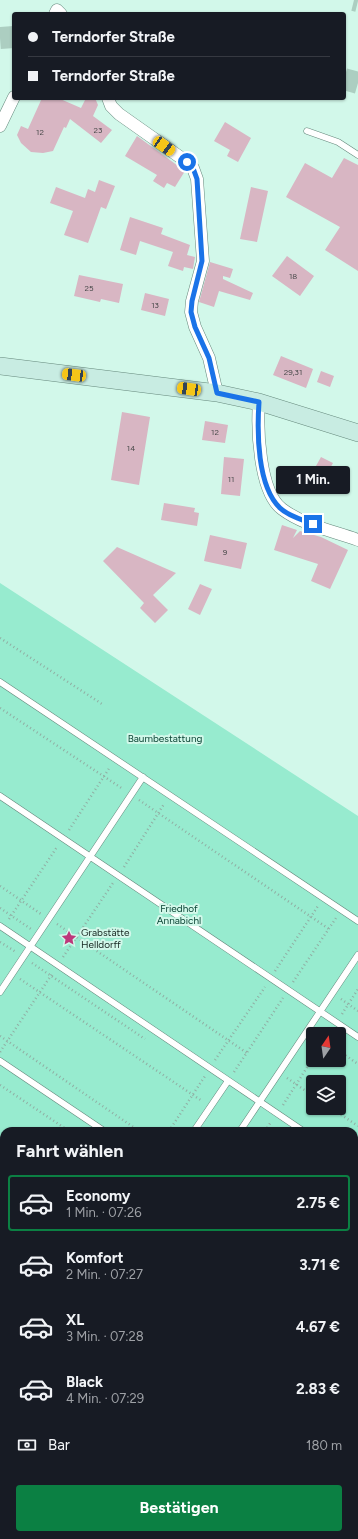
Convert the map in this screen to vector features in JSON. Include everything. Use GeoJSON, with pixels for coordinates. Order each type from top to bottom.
{"type":"FeatureCollection","features":[{"type":"Feature","properties":{"kind":"main road"},"geometry":{"type":"LineString","coordinates":[[0,366],[217,393],[259,402],[358,433]]}},
{"type":"Feature","properties":{"kind":"street"},"geometry":{"type":"LineString","coordinates":[[0,126],[13,100]]}},
{"type":"Feature","properties":{"kind":"street"},"geometry":{"type":"LineString","coordinates":[[109,100],[111,106],[119,114],[187,162],[193,168],[197,179],[202,261],[192,301],[191,312],[195,327],[209,358],[217,393]]}},
{"type":"Feature","properties":{"kind":"street"},"geometry":{"type":"LineString","coordinates":[[259,402],[260,446],[264,479],[271,495],[280,508],[298,519],[358,540]]}},
{"type":"Feature","properties":{"kind":"lane"},"geometry":{"type":"LineString","coordinates":[[307,131],[338,142],[358,155]]}},
{"type":"Feature","properties":{"kind":"lane"},"geometry":{"type":"LineString","coordinates":[[0,682],[170,794],[358,921]]}},
{"type":"Feature","properties":{"kind":"lane"},"geometry":{"type":"LineString","coordinates":[[0,992],[143,777]]}},
{"type":"Feature","properties":{"kind":"lane"},"geometry":{"type":"LineString","coordinates":[[0,796],[358,1037]]}},
{"type":"Feature","properties":{"kind":"lane"},"geometry":{"type":"LineString","coordinates":[[0,926],[297,1127]]}},
{"type":"Feature","properties":{"kind":"lane"},"geometry":{"type":"LineString","coordinates":[[243,1127],[358,955]]}},
{"type":"Feature","properties":{"kind":"lane"},"geometry":{"type":"LineString","coordinates":[[0,1061],[98,1127]]}},
{"type":"Feature","properties":{"kind":"lane"},"geometry":{"type":"LineString","coordinates":[[197,1127],[228,1081]]}},
{"type":"Feature","properties":{"kind":"path"},"geometry":{"type":"LineString","coordinates":[[0,638],[102,704]]}},
{"type":"Feature","properties":{"kind":"path"},"geometry":{"type":"LineString","coordinates":[[0,708],[329,929]]}},
{"type":"Feature","properties":{"kind":"path"},"geometry":{"type":"LineString","coordinates":[[0,1052],[170,794]]}},
{"type":"Feature","properties":{"kind":"path"},"geometry":{"type":"LineString","coordinates":[[0,886],[247,1053]]}},
{"type":"Feature","properties":{"kind":"path"},"geometry":{"type":"LineString","coordinates":[[172,1127],[323,898]]}},
{"type":"Feature","properties":{"kind":"path"},"geometry":{"type":"LineString","coordinates":[[0,908],[39,934]]}},
{"type":"Feature","properties":{"kind":"path"},"geometry":{"type":"LineString","coordinates":[[0,942],[146,1040]]}},
{"type":"Feature","properties":{"kind":"path"},"geometry":{"type":"LineString","coordinates":[[12,974],[210,1107]]}},
{"type":"Feature","properties":{"kind":"path"},"geometry":{"type":"LineString","coordinates":[[336,1022],[358,989]]}},
{"type":"Feature","properties":{"kind":"path"},"geometry":{"type":"LineString","coordinates":[[332,993],[358,1011]]}},
{"type":"Feature","properties":{"kind":"path"},"geometry":{"type":"LineString","coordinates":[[0,1036],[133,1127]]}},
{"type":"Feature","properties":{"kind":"path"},"geometry":{"type":"LineString","coordinates":[[346,1056],[358,1064]]}},
{"type":"Feature","properties":{"kind":"path"},"geometry":{"type":"LineString","coordinates":[[268,1127],[307,1067]]}},
{"type":"Feature","properties":{"kind":"path"},"geometry":{"type":"LineString","coordinates":[[278,1073],[306,1091]]}},
{"type":"Feature","properties":{"kind":"path"},"geometry":{"type":"LineString","coordinates":[[197,1074],[222,1091]]}},
{"type":"Feature","properties":{"kind":"path"},"geometry":{"type":"LineString","coordinates":[[0,1085],[62,1127]]}},
{"type":"Feature","properties":{"kind":"path"},"geometry":{"type":"LineString","coordinates":[[252,1112],[276,1127]]}},
{"type":"Feature","properties":{"kind":"path"},"geometry":{"type":"LineString","coordinates":[[342,1115],[358,1126]]}},
{"type":"Feature","properties":{"kind":"green space","name":"Friedhof Annabichl"},"geometry":{"type":"Polygon","coordinates":[[[0,583],[358,816],[358,1127],[0,1127],[0,583]]]}},
{"type":"Feature","properties":{"kind":"building"},"geometry":{"type":"Polygon","coordinates":[[[41,100],[63,100],[81,108],[85,100],[96,100],[98,105],[93,116],[112,130],[101,143],[70,119],[66,128],[64,127],[53,151],[43,153],[31,152],[21,143],[17,135],[21,126],[28,129],[41,100]]]}},
{"type":"Feature","properties":{"kind":"building"},"geometry":{"type":"Polygon","coordinates":[[[225,122],[251,138],[238,162],[227,156],[230,150],[214,141],[225,122]]]}},
{"type":"Feature","properties":{"kind":"building"},"geometry":{"type":"Polygon","coordinates":[[[137,136],[185,171],[175,187],[167,183],[164,188],[153,181],[157,175],[125,156],[137,136]]]}},
{"type":"Feature","properties":{"kind":"building"},"geometry":{"type":"Polygon","coordinates":[[[344,158],[358,165],[358,271],[325,250],[340,227],[286,197],[305,163],[332,178],[344,158]]]}},
{"type":"Feature","properties":{"kind":"building"},"geometry":{"type":"Polygon","coordinates":[[[99,180],[115,186],[106,209],[101,207],[88,243],[64,235],[73,211],[50,203],[56,187],[85,198],[88,189],[95,192],[99,180]]]}},
{"type":"Feature","properties":{"kind":"building"},"geometry":{"type":"Polygon","coordinates":[[[251,187],[268,191],[257,242],[240,239],[251,187]]]}},
{"type":"Feature","properties":{"kind":"building"},"geometry":{"type":"Polygon","coordinates":[[[130,217],[163,228],[161,234],[190,245],[187,255],[195,257],[193,269],[184,267],[183,271],[168,266],[173,252],[140,241],[136,255],[120,250],[130,217]]]}},
{"type":"Feature","properties":{"kind":"building"},"geometry":{"type":"Polygon","coordinates":[[[287,256],[314,276],[300,296],[272,276],[287,256]]]}},
{"type":"Feature","properties":{"kind":"building"},"geometry":{"type":"Polygon","coordinates":[[[210,262],[233,269],[230,278],[223,276],[223,279],[253,293],[250,300],[219,291],[214,307],[199,302],[210,262]]]}},
{"type":"Feature","properties":{"kind":"building"},"geometry":{"type":"Polygon","coordinates":[[[79,275],[123,284],[119,303],[101,299],[100,302],[74,296],[79,275]]]}},
{"type":"Feature","properties":{"kind":"building"},"geometry":{"type":"Polygon","coordinates":[[[145,293],[169,299],[165,316],[141,310],[145,293]]]}},
{"type":"Feature","properties":{"kind":"building"},"geometry":{"type":"Polygon","coordinates":[[[281,356],[313,369],[306,388],[273,375],[281,356]]]}},
{"type":"Feature","properties":{"kind":"building"},"geometry":{"type":"Polygon","coordinates":[[[321,371],[334,376],[330,387],[317,382],[321,371]]]}},
{"type":"Feature","properties":{"kind":"building"},"geometry":{"type":"Polygon","coordinates":[[[122,412],[150,417],[139,485],[111,480],[122,412]]]}},
{"type":"Feature","properties":{"kind":"building"},"geometry":{"type":"Polygon","coordinates":[[[205,421],[228,425],[225,443],[202,440],[205,421]]]}},
{"type":"Feature","properties":{"kind":"building"},"geometry":{"type":"Polygon","coordinates":[[[224,457],[244,459],[240,496],[221,494],[224,457]]]}},
{"type":"Feature","properties":{"kind":"building"},"geometry":{"type":"Polygon","coordinates":[[[321,457],[333,463],[319,488],[307,482],[321,457]]]}},
{"type":"Feature","properties":{"kind":"building"},"geometry":{"type":"Polygon","coordinates":[[[164,503],[195,508],[194,512],[199,513],[197,526],[161,520],[164,503]]]}},
{"type":"Feature","properties":{"kind":"building"},"geometry":{"type":"Polygon","coordinates":[[[282,525],[297,530],[293,538],[300,531],[321,537],[348,550],[330,589],[311,581],[318,564],[274,550],[282,525]]]}},
{"type":"Feature","properties":{"kind":"building"},"geometry":{"type":"Polygon","coordinates":[[[210,535],[247,543],[241,569],[204,561],[210,535]]]}},
{"type":"Feature","properties":{"kind":"building"},"geometry":{"type":"Polygon","coordinates":[[[117,547],[176,573],[153,595],[168,610],[155,623],[140,608],[144,603],[103,561],[117,547]]]}},
{"type":"Feature","properties":{"kind":"building"},"geometry":{"type":"Polygon","coordinates":[[[200,584],[212,589],[200,615],[188,609],[200,584]]]}},
{"type":"Feature","properties":{"kind":"tunnel"},"geometry":{"type":"LineString","coordinates":[[354,0],[358,1]]}},
{"type":"Feature","properties":{"kind":"tunnel"},"geometry":{"type":"LineString","coordinates":[[0,38],[12,37]]}},
{"type":"Feature","properties":{"kind":"tunnel"},"geometry":{"type":"LineString","coordinates":[[346,80],[358,83]]}},
{"type":"Feature","properties":{"kind":"place","name":"Grabstätte Helldorff"},"geometry":{"type":"Point","coordinates":[69,938]}},
{"type":"Feature","properties":{"kind":"route"},"geometry":{"type":"LineString","coordinates":[[187,162],[193,168],[197,179],[202,261],[192,301],[191,312],[195,327],[209,358],[217,393],[259,402],[258,414],[260,446],[264,479],[271,495],[280,508],[298,519],[313,524]]}},
{"type":"Feature","properties":{"kind":"park label","name":"Baumbestattung"},"geometry":{"type":"Point","coordinates":[165,738]}}]}
